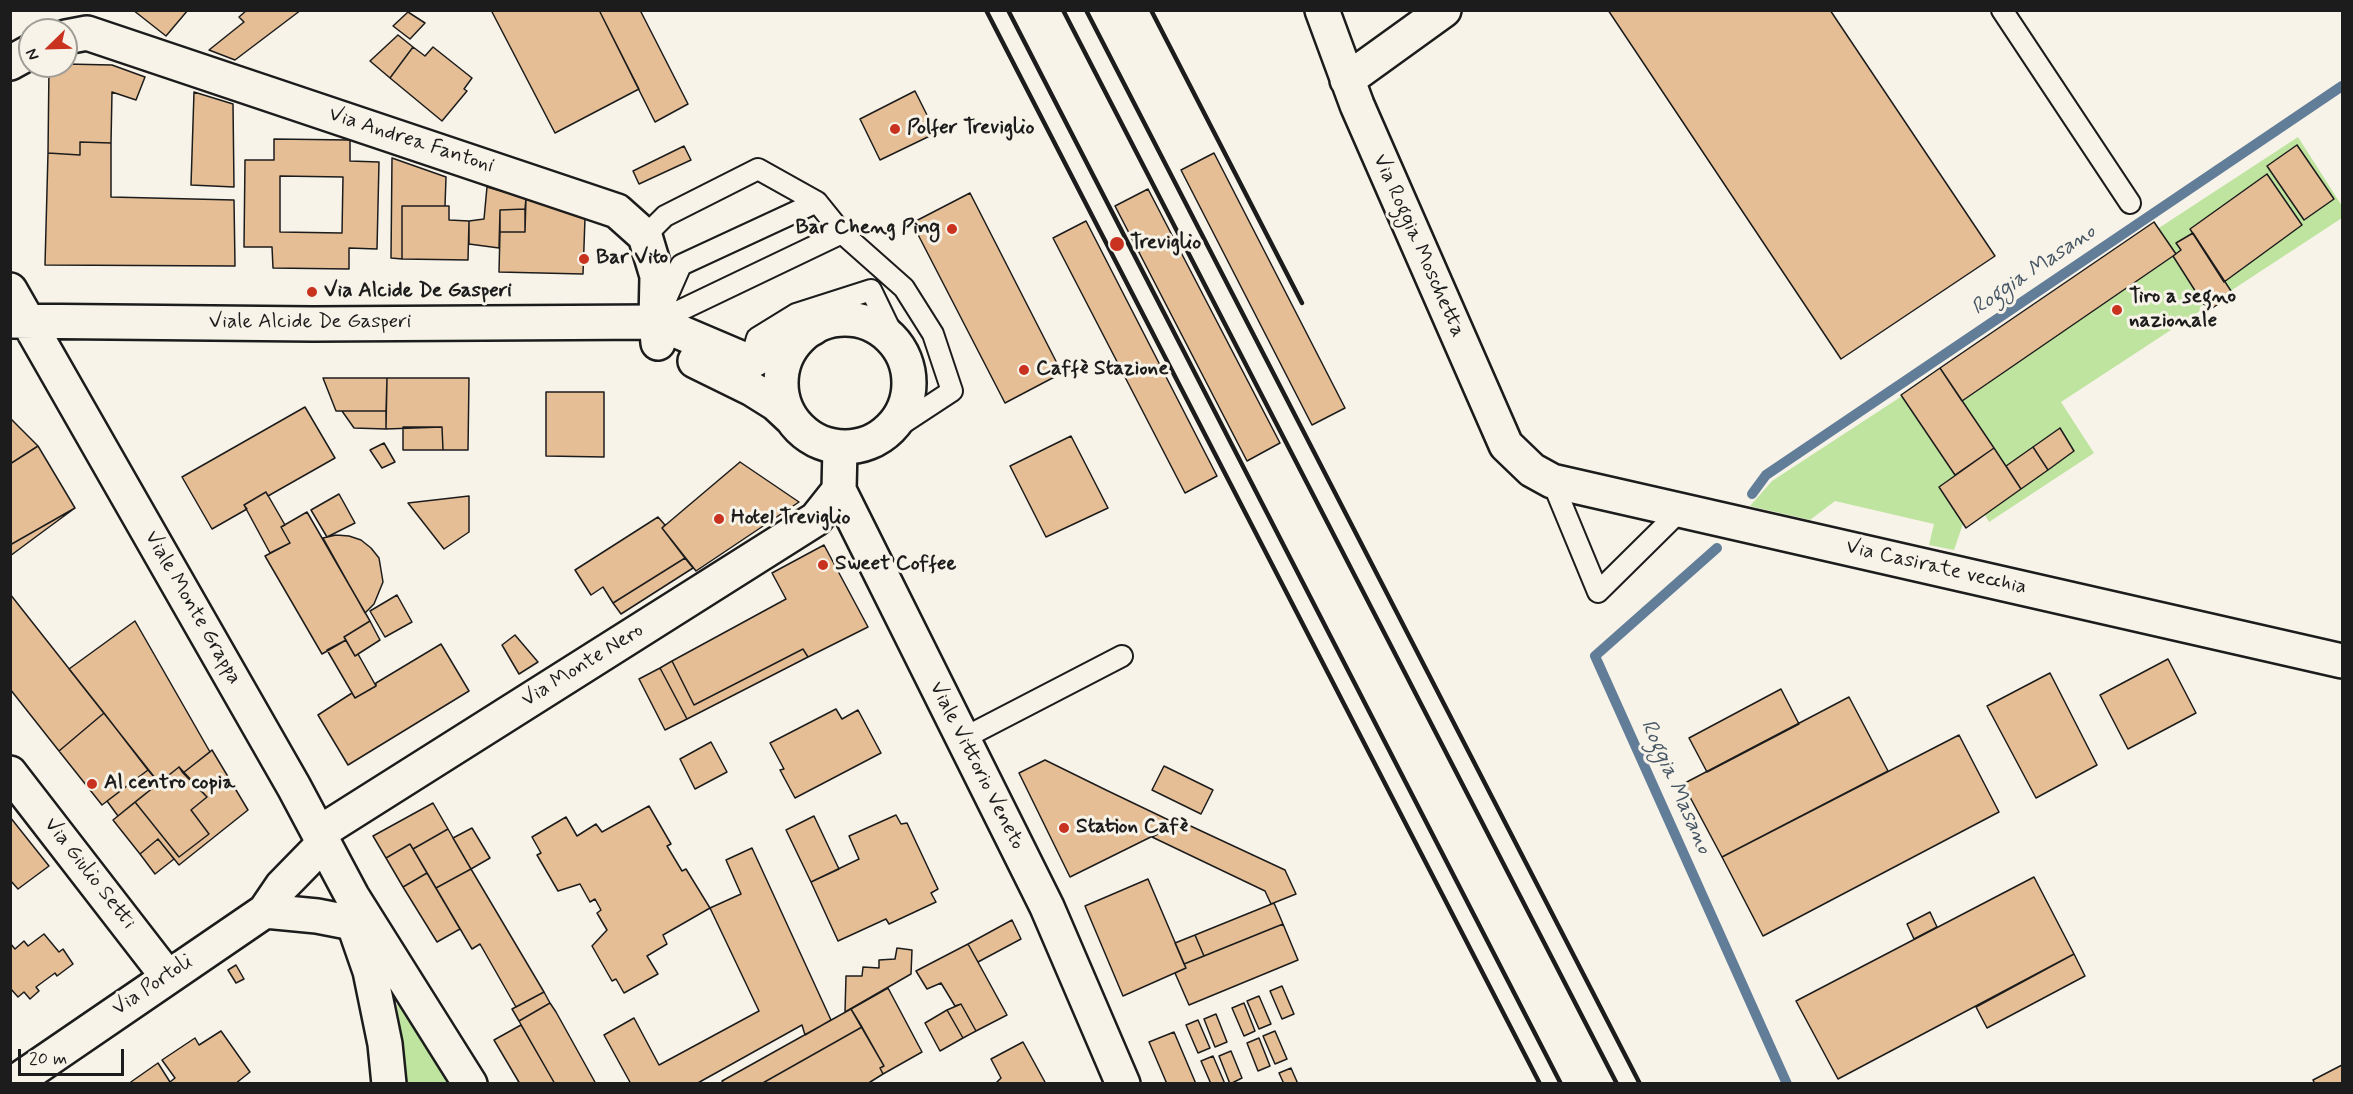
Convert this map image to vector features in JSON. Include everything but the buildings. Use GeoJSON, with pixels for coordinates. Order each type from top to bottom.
{"type":"FeatureCollection","features":[{"type":"Feature","properties":{"kind":"street","name":"Via Roggia Moschetta"},"geometry":{"type":"LineString","coordinates":[[1322,10],[1347,80],[1506,446],[1542,476]]}},
{"type":"Feature","properties":{"kind":"street"},"geometry":{"type":"LineString","coordinates":[[1347,80],[1444,10]]}},
{"type":"Feature","properties":{"kind":"street","name":"Via Andrea Fantoni"},"geometry":{"type":"LineString","coordinates":[[78,35],[87,33],[616,211],[645,236]]}},
{"type":"Feature","properties":{"kind":"street"},"geometry":{"type":"LineString","coordinates":[[645,236],[657,276],[657,332]]}},
{"type":"Feature","properties":{"kind":"street","name":"Viale Monte Grappa"},"geometry":{"type":"LineString","coordinates":[[10,290],[19,321],[322,838],[352,910],[370,971],[386,1044],[389,1083]]}},
{"type":"Feature","properties":{"kind":"street"},"geometry":{"type":"LineString","coordinates":[[750,362],[813,328],[833,320],[863,321],[882,331],[900,350],[909,375],[909,393],[900,418],[882,437],[857,447],[840,448],[812,438],[804,433],[791,418],[781,392],[783,367],[794,344],[813,328]]}},
{"type":"Feature","properties":{"kind":"street","name":"Viale Alcide De Gasperi"},"geometry":{"type":"LineString","coordinates":[[19,321],[301,324],[609,321],[657,332],[750,362]]}},
{"type":"Feature","properties":{"kind":"street","name":"Viale Alcide De Gasperi"},"geometry":{"type":"LineString","coordinates":[[657,332],[776,404],[791,418]]}},
{"type":"Feature","properties":{"kind":"street","name":"Viale Vittorio Veneto"},"geometry":{"type":"LineString","coordinates":[[840,448],[839,490],[1047,907],[1123,1083]]}},
{"type":"Feature","properties":{"kind":"street","name":"Via Casirate vecchia"},"geometry":{"type":"LineString","coordinates":[[1542,476],[1681,510],[2343,661]]}},
{"type":"Feature","properties":{"kind":"street","name":"Via Monte Nero"},"geometry":{"type":"LineString","coordinates":[[322,838],[816,519],[839,490]]}},
{"type":"Feature","properties":{"kind":"street","name":"Via Giulio Setti"},"geometry":{"type":"LineString","coordinates":[[10,772],[167,976]]}},
{"type":"Feature","properties":{"kind":"street","name":"Via Portoli"},"geometry":{"type":"LineString","coordinates":[[12,1083],[265,911],[282,886],[322,838]]}},
{"type":"Feature","properties":{"kind":"street"},"geometry":{"type":"LineString","coordinates":[[265,911],[317,916],[352,910]]}},
{"type":"Feature","properties":{"kind":"street","name":"Viale Monte Grappa"},"geometry":{"type":"LineString","coordinates":[[352,910],[470,1083]]}},
{"type":"Feature","properties":{"kind":"lane"},"geometry":{"type":"LineString","coordinates":[[2002,10],[2130,202]]}},
{"type":"Feature","properties":{"kind":"lane"},"geometry":{"type":"LineString","coordinates":[[645,236],[665,216],[759,169],[817,202],[842,233],[904,288],[933,334],[952,391],[882,437]]}},
{"type":"Feature","properties":{"kind":"lane"},"geometry":{"type":"LineString","coordinates":[[657,332],[681,265],[817,202]]}},
{"type":"Feature","properties":{"kind":"lane"},"geometry":{"type":"LineString","coordinates":[[657,332],[842,233]]}},
{"type":"Feature","properties":{"kind":"lane"},"geometry":{"type":"LineString","coordinates":[[750,362],[757,338],[796,314],[871,290],[900,350]]}},
{"type":"Feature","properties":{"kind":"lane"},"geometry":{"type":"LineString","coordinates":[[1542,476],[1598,592],[1681,510]]}},
{"type":"Feature","properties":{"kind":"lane"},"geometry":{"type":"LineString","coordinates":[[963,739],[1122,656]]}},
{"type":"Feature","properties":{"kind":"green space","name":"Tiro a segno nazionale"},"geometry":{"type":"Polygon","coordinates":[[[2298,137],[2342,206],[2342,218],[2061,402],[2094,453],[1989,522],[1985,515],[1966,528],[1963,524],[1954,550],[1929,545],[1934,524],[1835,501],[1810,520],[1750,506],[1772,481],[2298,137]]]}},
{"type":"Feature","properties":{"kind":"green space"},"geometry":{"type":"Polygon","coordinates":[[[396,996],[459,1083],[406,1083],[396,996]]]}},
{"type":"Feature","properties":{"kind":"waterway","name":"Roggia Masano"},"geometry":{"type":"LineString","coordinates":[[1752,494],[1766,475],[2342,86]]}},
{"type":"Feature","properties":{"kind":"waterway","name":"Roggia Masano"},"geometry":{"type":"LineString","coordinates":[[1717,548],[1595,656],[1787,1084]]}},
{"type":"Feature","properties":{"kind":"railway"},"geometry":{"type":"LineString","coordinates":[[986,10],[1540,1084]]}},
{"type":"Feature","properties":{"kind":"railway"},"geometry":{"type":"LineString","coordinates":[[1008,10],[1561,1084]]}},
{"type":"Feature","properties":{"kind":"railway"},"geometry":{"type":"LineString","coordinates":[[1063,10],[1617,1084]]}},
{"type":"Feature","properties":{"kind":"railway"},"geometry":{"type":"LineString","coordinates":[[1086,10],[1640,1084]]}},
{"type":"Feature","properties":{"kind":"railway"},"geometry":{"type":"LineString","coordinates":[[1151,10],[1302,303]]}},
{"type":"Feature","properties":{"kind":"place","name":"Polfer Treviglio"},"geometry":{"type":"Point","coordinates":[895,129]}},
{"type":"Feature","properties":{"kind":"place","name":"Bar Cheng Ping"},"geometry":{"type":"Point","coordinates":[952,229]}},
{"type":"Feature","properties":{"kind":"place","name":"Treviglio"},"geometry":{"type":"Point","coordinates":[1117,244]}},
{"type":"Feature","properties":{"kind":"place","name":"Bar Vito"},"geometry":{"type":"Point","coordinates":[584,259]}},
{"type":"Feature","properties":{"kind":"place","name":"Via Alcide De Gasperi"},"geometry":{"type":"Point","coordinates":[312,292]}},
{"type":"Feature","properties":{"kind":"place","name":"Tiro a segno nazionale"},"geometry":{"type":"Point","coordinates":[2117,310]}},
{"type":"Feature","properties":{"kind":"place","name":"Caffè Stazione"},"geometry":{"type":"Point","coordinates":[1024,370]}},
{"type":"Feature","properties":{"kind":"place","name":"Hotel Treviglio"},"geometry":{"type":"Point","coordinates":[719,519]}},
{"type":"Feature","properties":{"kind":"place","name":"Sweet Coffee"},"geometry":{"type":"Point","coordinates":[823,565]}},
{"type":"Feature","properties":{"kind":"place","name":"Al centro copia"},"geometry":{"type":"Point","coordinates":[92,784]}},
{"type":"Feature","properties":{"kind":"place","name":"Station Cafè"},"geometry":{"type":"Point","coordinates":[1064,828]}}]}
